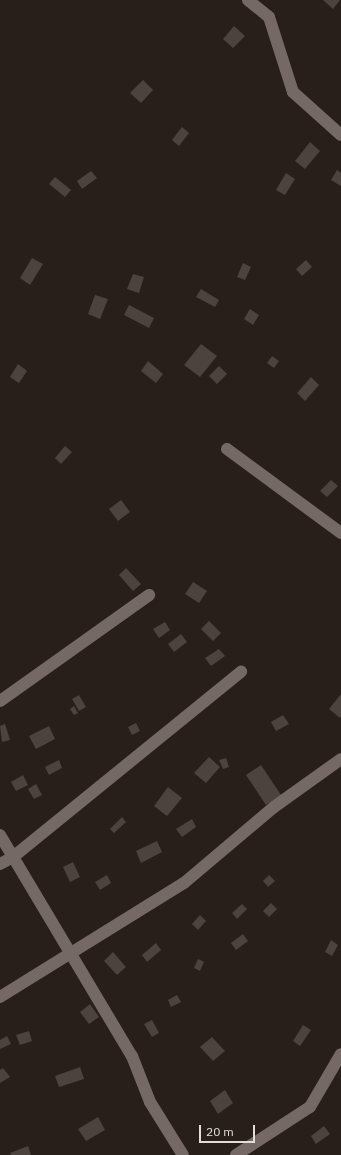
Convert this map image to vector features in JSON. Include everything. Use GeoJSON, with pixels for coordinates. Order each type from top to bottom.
{"type":"FeatureCollection","features":[{"type":"Feature","properties":{"kind":"street"},"geometry":{"type":"LineString","coordinates":[[248,0],[269,17],[293,92],[341,134]]}},
{"type":"Feature","properties":{"kind":"street"},"geometry":{"type":"LineString","coordinates":[[227,449],[341,533]]}},
{"type":"Feature","properties":{"kind":"street"},"geometry":{"type":"LineString","coordinates":[[0,700],[149,595]]}},
{"type":"Feature","properties":{"kind":"street"},"geometry":{"type":"LineString","coordinates":[[0,864],[13,857],[240,672]]}},
{"type":"Feature","properties":{"kind":"street"},"geometry":{"type":"LineString","coordinates":[[0,997],[73,954],[184,884],[274,807],[341,759]]}},
{"type":"Feature","properties":{"kind":"street"},"geometry":{"type":"LineString","coordinates":[[0,835],[73,954],[132,1056],[150,1102],[183,1155]]}},
{"type":"Feature","properties":{"kind":"street"},"geometry":{"type":"LineString","coordinates":[[236,1155],[310,1107],[341,1054]]}},
{"type":"Feature","properties":{"kind":"building"},"geometry":{"type":"Polygon","coordinates":[[[323,0],[340,0],[333,9],[323,0]]]}},
{"type":"Feature","properties":{"kind":"building"},"geometry":{"type":"Polygon","coordinates":[[[234,26],[245,36],[233,48],[223,39],[234,26]]]}},
{"type":"Feature","properties":{"kind":"building"},"geometry":{"type":"Polygon","coordinates":[[[143,80],[153,90],[141,103],[130,93],[143,80]]]}},
{"type":"Feature","properties":{"kind":"building"},"geometry":{"type":"Polygon","coordinates":[[[182,127],[189,133],[179,146],[172,140],[182,127]]]}},
{"type":"Feature","properties":{"kind":"building"},"geometry":{"type":"Polygon","coordinates":[[[310,142],[320,151],[305,169],[295,161],[310,142]]]}},
{"type":"Feature","properties":{"kind":"building"},"geometry":{"type":"Polygon","coordinates":[[[337,170],[341,173],[341,186],[331,180],[337,170]]]}},
{"type":"Feature","properties":{"kind":"building"},"geometry":{"type":"Polygon","coordinates":[[[91,171],[97,178],[82,189],[77,181],[91,171]]]}},
{"type":"Feature","properties":{"kind":"building"},"geometry":{"type":"Polygon","coordinates":[[[286,173],[295,179],[285,195],[276,190],[286,173]]]}},
{"type":"Feature","properties":{"kind":"building"},"geometry":{"type":"Polygon","coordinates":[[[55,177],[71,190],[65,197],[49,184],[55,177]]]}},
{"type":"Feature","properties":{"kind":"building"},"geometry":{"type":"Polygon","coordinates":[[[32,258],[43,264],[30,285],[20,278],[32,258]]]}},
{"type":"Feature","properties":{"kind":"building"},"geometry":{"type":"Polygon","coordinates":[[[306,260],[312,267],[302,276],[296,269],[306,260]]]}},
{"type":"Feature","properties":{"kind":"building"},"geometry":{"type":"Polygon","coordinates":[[[243,263],[251,267],[245,280],[237,277],[243,263]]]}},
{"type":"Feature","properties":{"kind":"building"},"geometry":{"type":"Polygon","coordinates":[[[133,274],[144,277],[139,293],[127,289],[133,274]]]}},
{"type":"Feature","properties":{"kind":"building"},"geometry":{"type":"Polygon","coordinates":[[[201,289],[219,300],[215,307],[196,297],[201,289]]]}},
{"type":"Feature","properties":{"kind":"building"},"geometry":{"type":"Polygon","coordinates":[[[95,295],[108,299],[100,319],[88,314],[95,295]]]}},
{"type":"Feature","properties":{"kind":"building"},"geometry":{"type":"Polygon","coordinates":[[[129,305],[154,318],[149,328],[124,315],[129,305]]]}},
{"type":"Feature","properties":{"kind":"building"},"geometry":{"type":"Polygon","coordinates":[[[250,309],[259,315],[253,325],[244,319],[250,309]]]}},
{"type":"Feature","properties":{"kind":"building"},"geometry":{"type":"Polygon","coordinates":[[[201,344],[217,356],[200,377],[184,365],[201,344]]]}},
{"type":"Feature","properties":{"kind":"building"},"geometry":{"type":"Polygon","coordinates":[[[272,356],[279,361],[274,368],[267,363],[272,356]]]}},
{"type":"Feature","properties":{"kind":"building"},"geometry":{"type":"Polygon","coordinates":[[[148,361],[163,374],[156,383],[141,371],[148,361]]]}},
{"type":"Feature","properties":{"kind":"building"},"geometry":{"type":"Polygon","coordinates":[[[18,364],[27,371],[19,383],[10,377],[18,364]]]}},
{"type":"Feature","properties":{"kind":"building"},"geometry":{"type":"Polygon","coordinates":[[[219,366],[227,374],[217,384],[209,376],[219,366]]]}},
{"type":"Feature","properties":{"kind":"building"},"geometry":{"type":"Polygon","coordinates":[[[311,377],[319,385],[305,401],[297,393],[311,377]]]}},
{"type":"Feature","properties":{"kind":"building"},"geometry":{"type":"Polygon","coordinates":[[[65,446],[72,452],[61,464],[55,458],[65,446]]]}},
{"type":"Feature","properties":{"kind":"building"},"geometry":{"type":"Polygon","coordinates":[[[331,480],[338,486],[327,497],[320,491],[331,480]]]}},
{"type":"Feature","properties":{"kind":"building"},"geometry":{"type":"Polygon","coordinates":[[[121,500],[130,512],[118,521],[109,509],[121,500]]]}},
{"type":"Feature","properties":{"kind":"building"},"geometry":{"type":"Polygon","coordinates":[[[126,568],[141,584],[133,591],[119,575],[126,568]]]}},
{"type":"Feature","properties":{"kind":"building"},"geometry":{"type":"Polygon","coordinates":[[[193,582],[207,591],[199,603],[185,594],[193,582]]]}},
{"type":"Feature","properties":{"kind":"building"},"geometry":{"type":"Polygon","coordinates":[[[209,621],[221,633],[213,641],[201,629],[209,621]]]}},
{"type":"Feature","properties":{"kind":"building"},"geometry":{"type":"Polygon","coordinates":[[[165,622],[170,630],[159,638],[153,629],[165,622]]]}},
{"type":"Feature","properties":{"kind":"building"},"geometry":{"type":"Polygon","coordinates":[[[181,634],[187,642],[174,652],[168,644],[181,634]]]}},
{"type":"Feature","properties":{"kind":"building"},"geometry":{"type":"Polygon","coordinates":[[[219,649],[225,656],[211,666],[205,658],[219,649]]]}},
{"type":"Feature","properties":{"kind":"building"},"geometry":{"type":"Polygon","coordinates":[[[341,694],[341,716],[340,718],[329,709],[341,694]]]}},
{"type":"Feature","properties":{"kind":"building"},"geometry":{"type":"Polygon","coordinates":[[[79,695],[86,707],[79,711],[72,699],[79,695]]]}},
{"type":"Feature","properties":{"kind":"building"},"geometry":{"type":"Polygon","coordinates":[[[74,706],[78,713],[74,715],[70,709],[74,706]]]}},
{"type":"Feature","properties":{"kind":"building"},"geometry":{"type":"Polygon","coordinates":[[[283,715],[289,724],[276,731],[271,722],[283,715]]]}},
{"type":"Feature","properties":{"kind":"building"},"geometry":{"type":"Polygon","coordinates":[[[136,723],[140,731],[132,735],[128,727],[136,723]]]}},
{"type":"Feature","properties":{"kind":"building"},"geometry":{"type":"Polygon","coordinates":[[[5,724],[10,740],[2,742],[0,726],[5,724]]]}},
{"type":"Feature","properties":{"kind":"building"},"geometry":{"type":"Polygon","coordinates":[[[49,726],[55,739],[36,749],[29,736],[49,726]]]}},
{"type":"Feature","properties":{"kind":"building"},"geometry":{"type":"Polygon","coordinates":[[[209,757],[220,767],[206,783],[194,773],[209,757]]]}},
{"type":"Feature","properties":{"kind":"building"},"geometry":{"type":"Polygon","coordinates":[[[226,758],[229,767],[223,769],[219,760],[226,758]]]}},
{"type":"Feature","properties":{"kind":"building"},"geometry":{"type":"Polygon","coordinates":[[[59,760],[62,768],[49,775],[45,767],[59,760]]]}},
{"type":"Feature","properties":{"kind":"building"},"geometry":{"type":"Polygon","coordinates":[[[261,765],[281,795],[266,805],[246,775],[261,765]]]}},
{"type":"Feature","properties":{"kind":"building"},"geometry":{"type":"Polygon","coordinates":[[[23,775],[28,785],[16,791],[11,782],[23,775]]]}},
{"type":"Feature","properties":{"kind":"building"},"geometry":{"type":"Polygon","coordinates":[[[36,784],[42,795],[34,799],[28,789],[36,784]]]}},
{"type":"Feature","properties":{"kind":"building"},"geometry":{"type":"Polygon","coordinates":[[[168,787],[182,798],[167,816],[154,806],[168,787]]]}},
{"type":"Feature","properties":{"kind":"building"},"geometry":{"type":"Polygon","coordinates":[[[122,817],[126,822],[114,833],[110,829],[122,817]]]}},
{"type":"Feature","properties":{"kind":"building"},"geometry":{"type":"Polygon","coordinates":[[[192,819],[196,827],[182,837],[176,829],[192,819]]]}},
{"type":"Feature","properties":{"kind":"building"},"geometry":{"type":"Polygon","coordinates":[[[157,841],[162,852],[141,863],[136,851],[157,841]]]}},
{"type":"Feature","properties":{"kind":"building"},"geometry":{"type":"Polygon","coordinates":[[[73,862],[80,877],[70,882],[63,867],[73,862]]]}},
{"type":"Feature","properties":{"kind":"building"},"geometry":{"type":"Polygon","coordinates":[[[107,875],[111,883],[100,890],[95,882],[107,875]]]}},
{"type":"Feature","properties":{"kind":"building"},"geometry":{"type":"Polygon","coordinates":[[[269,875],[275,881],[268,887],[263,881],[269,875]]]}},
{"type":"Feature","properties":{"kind":"building"},"geometry":{"type":"Polygon","coordinates":[[[271,903],[277,909],[269,917],[263,911],[271,903]]]}},
{"type":"Feature","properties":{"kind":"building"},"geometry":{"type":"Polygon","coordinates":[[[242,904],[247,909],[237,919],[232,913],[242,904]]]}},
{"type":"Feature","properties":{"kind":"building"},"geometry":{"type":"Polygon","coordinates":[[[200,915],[206,921],[198,930],[192,924],[200,915]]]}},
{"type":"Feature","properties":{"kind":"building"},"geometry":{"type":"Polygon","coordinates":[[[243,934],[248,941],[236,950],[231,943],[243,934]]]}},
{"type":"Feature","properties":{"kind":"building"},"geometry":{"type":"Polygon","coordinates":[[[331,940],[338,945],[332,956],[325,952],[331,940]]]}},
{"type":"Feature","properties":{"kind":"building"},"geometry":{"type":"Polygon","coordinates":[[[156,943],[161,950],[147,962],[142,955],[156,943]]]}},
{"type":"Feature","properties":{"kind":"building"},"geometry":{"type":"Polygon","coordinates":[[[113,952],[126,967],[117,975],[104,961],[113,952]]]}},
{"type":"Feature","properties":{"kind":"building"},"geometry":{"type":"Polygon","coordinates":[[[198,959],[204,962],[200,971],[194,968],[198,959]]]}},
{"type":"Feature","properties":{"kind":"building"},"geometry":{"type":"Polygon","coordinates":[[[177,995],[181,1002],[171,1007],[168,1000],[177,995]]]}},
{"type":"Feature","properties":{"kind":"building"},"geometry":{"type":"Polygon","coordinates":[[[90,1004],[99,1017],[89,1024],[80,1012],[90,1004]]]}},
{"type":"Feature","properties":{"kind":"building"},"geometry":{"type":"Polygon","coordinates":[[[152,1020],[159,1033],[152,1037],[144,1024],[152,1020]]]}},
{"type":"Feature","properties":{"kind":"building"},"geometry":{"type":"Polygon","coordinates":[[[303,1025],[311,1030],[300,1046],[293,1041],[303,1025]]]}},
{"type":"Feature","properties":{"kind":"building"},"geometry":{"type":"Polygon","coordinates":[[[29,1031],[32,1041],[20,1045],[16,1035],[29,1031]]]}},
{"type":"Feature","properties":{"kind":"building"},"geometry":{"type":"Polygon","coordinates":[[[7,1036],[11,1044],[0,1049],[0,1040],[7,1036]]]}},
{"type":"Feature","properties":{"kind":"building"},"geometry":{"type":"Polygon","coordinates":[[[212,1037],[225,1051],[213,1061],[200,1047],[212,1037]]]}},
{"type":"Feature","properties":{"kind":"building"},"geometry":{"type":"Polygon","coordinates":[[[80,1067],[84,1079],[59,1087],[55,1076],[80,1067]]]}},
{"type":"Feature","properties":{"kind":"building"},"geometry":{"type":"Polygon","coordinates":[[[3,1068],[10,1077],[0,1083],[0,1070],[3,1068]]]}},
{"type":"Feature","properties":{"kind":"building"},"geometry":{"type":"Polygon","coordinates":[[[225,1090],[233,1103],[218,1114],[210,1101],[225,1090]]]}},
{"type":"Feature","properties":{"kind":"building"},"geometry":{"type":"Polygon","coordinates":[[[98,1117],[105,1130],[86,1141],[78,1129],[98,1117]]]}},
{"type":"Feature","properties":{"kind":"building"},"geometry":{"type":"Polygon","coordinates":[[[324,1126],[330,1134],[316,1144],[311,1136],[324,1126]]]}},
{"type":"Feature","properties":{"kind":"building"},"geometry":{"type":"Polygon","coordinates":[[[28,1146],[31,1155],[11,1155],[10,1153],[28,1146]]]}}]}
